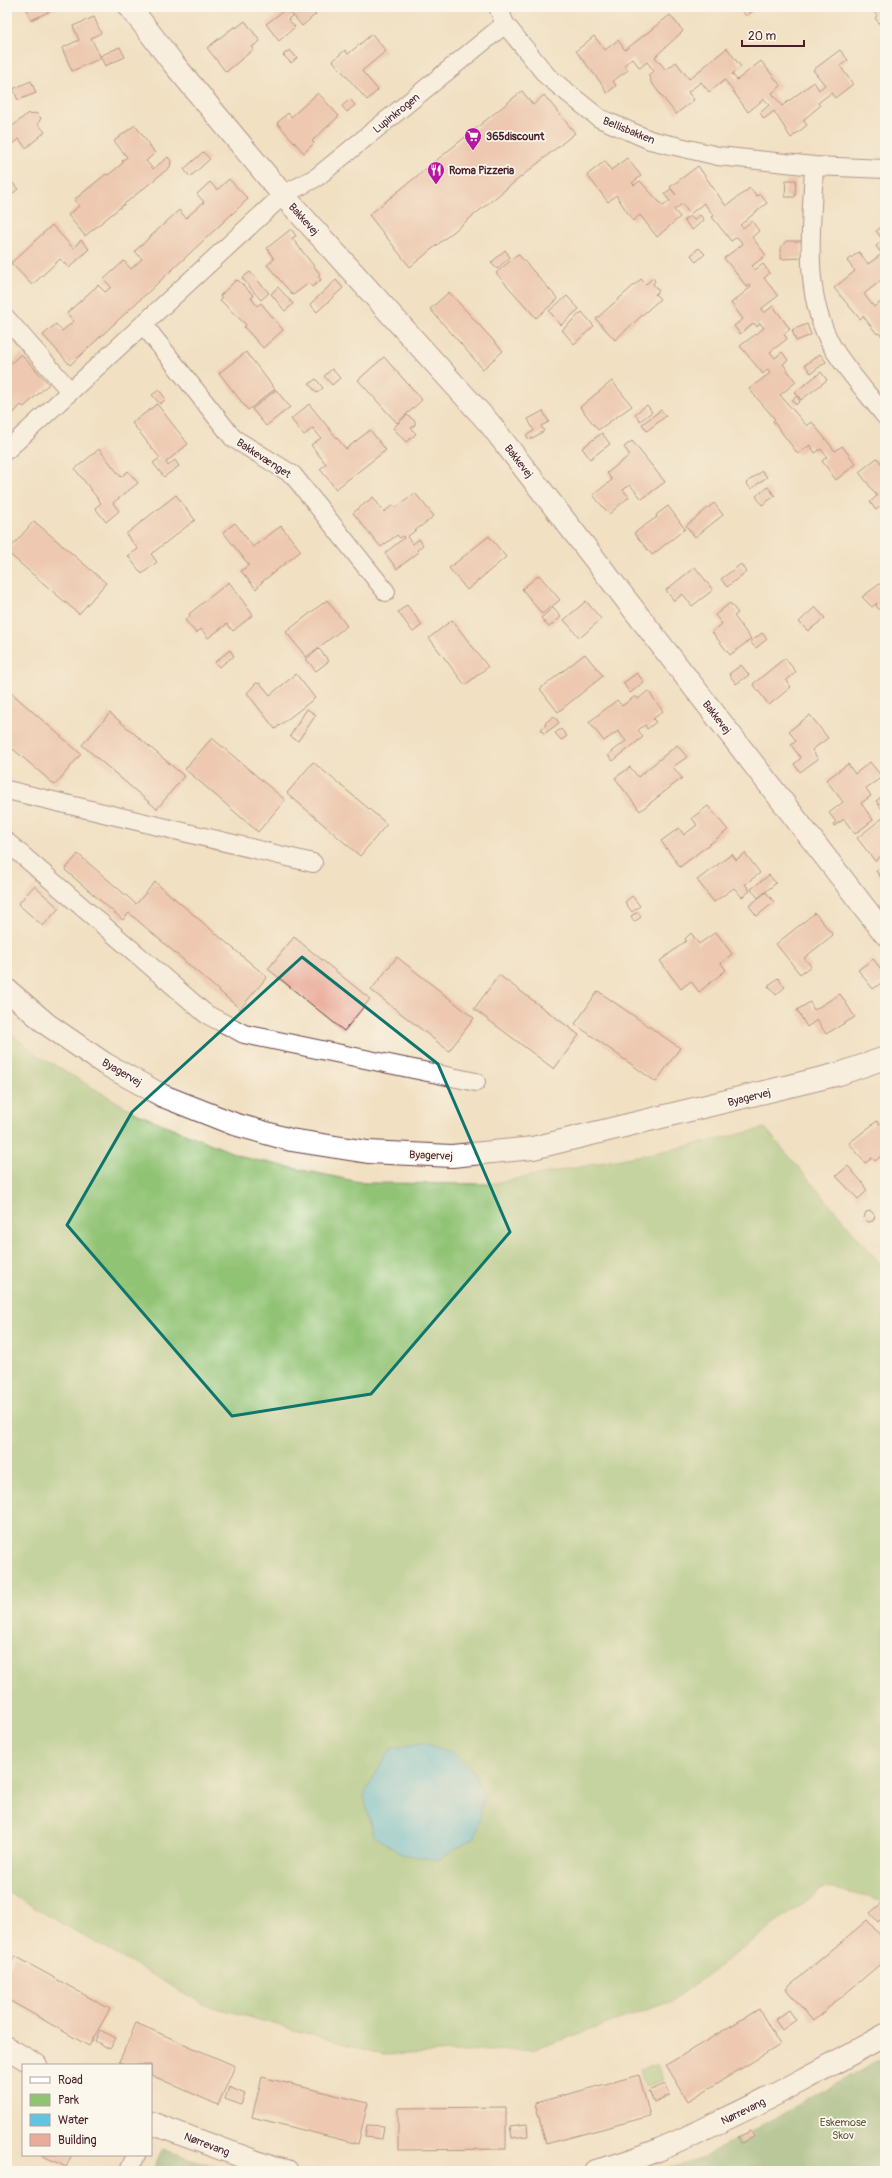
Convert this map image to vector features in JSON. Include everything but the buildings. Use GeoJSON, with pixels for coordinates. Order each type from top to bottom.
{"type":"FeatureCollection","features":[{"type":"Feature","properties":{"kind":"street","name":"Bakkevej"},"geometry":{"type":"LineString","coordinates":[[130,7],[173,63],[283,195],[490,424],[885,934]]}},
{"type":"Feature","properties":{"kind":"street","name":"Bellisbakken"},"geometry":{"type":"LineString","coordinates":[[498,7],[505,24],[547,76],[599,118],[650,140],[718,156],[814,166],[885,169]]}},
{"type":"Feature","properties":{"kind":"street","name":"Lupinkrogen"},"geometry":{"type":"LineString","coordinates":[[283,195],[317,177],[505,24]]}},
{"type":"Feature","properties":{"kind":"street"},"geometry":{"type":"LineString","coordinates":[[814,166],[810,270],[818,314],[833,348],[885,416]]}},
{"type":"Feature","properties":{"kind":"street"},"geometry":{"type":"LineString","coordinates":[[7,450],[70,390],[283,195]]}},
{"type":"Feature","properties":{"kind":"street"},"geometry":{"type":"LineString","coordinates":[[7,319],[70,390]]}},
{"type":"Feature","properties":{"kind":"street","name":"Bakkevænget"},"geometry":{"type":"LineString","coordinates":[[143,324],[233,438],[293,475],[386,592]]}},
{"type":"Feature","properties":{"kind":"street"},"geometry":{"type":"LineString","coordinates":[[7,790],[313,863]]}},
{"type":"Feature","properties":{"kind":"street"},"geometry":{"type":"LineString","coordinates":[[7,842],[206,1014],[244,1034],[476,1082]]}},
{"type":"Feature","properties":{"kind":"street","name":"Byagervej"},"geometry":{"type":"LineString","coordinates":[[7,990],[54,1030],[105,1064],[164,1096],[234,1124],[291,1140],[368,1152],[452,1156],[533,1148],[832,1076],[885,1058]]}},
{"type":"Feature","properties":{"kind":"street","name":"Nørrevang"},"geometry":{"type":"LineString","coordinates":[[595,2171],[623,2164],[695,2134],[763,2101],[885,2035]]}},
{"type":"Feature","properties":{"kind":"street"},"geometry":{"type":"LineString","coordinates":[[7,2048],[34,2064]]}},
{"type":"Feature","properties":{"kind":"street","name":"Nørrevang"},"geometry":{"type":"LineString","coordinates":[[152,2123],[274,2168],[287,2171]]}},
{"type":"Feature","properties":{"kind":"street"},"geometry":{"type":"LineString","coordinates":[[128,2171],[136,2156]]}},
{"type":"Feature","properties":{"kind":"highlighted area"},"geometry":{"type":"Polygon","coordinates":[[[302,957],[438,1064],[510,1232],[371,1394],[232,1416],[67,1225],[132,1112],[302,957]]]}},
{"type":"Feature","properties":{"kind":"green space"},"geometry":{"type":"Polygon","coordinates":[[[7,1030],[37,1055],[138,1114],[246,1158],[364,1183],[489,1184],[689,1146],[765,1128],[885,1269],[885,1901],[825,1887],[672,2001],[536,2049],[383,2055],[203,2004],[7,1892],[7,1030]]]}},
{"type":"Feature","properties":{"kind":"green space","name":"Eskemose Skov"},"geometry":{"type":"Polygon","coordinates":[[[885,2056],[885,2171],[655,2171],[704,2157],[885,2056]]]}},
{"type":"Feature","properties":{"kind":"green space"},"geometry":{"type":"Polygon","coordinates":[[[657,2064],[663,2080],[645,2087],[640,2070],[657,2064]]]}},
{"type":"Feature","properties":{"kind":"green space"},"geometry":{"type":"Polygon","coordinates":[[[163,2149],[229,2171],[152,2171],[163,2149]]]}},
{"type":"Feature","properties":{"kind":"water"},"geometry":{"type":"Polygon","coordinates":[[[422,1743],[452,1752],[474,1772],[484,1797],[475,1837],[438,1860],[401,1854],[374,1836],[364,1796],[377,1771],[392,1748],[422,1743]]]}},
{"type":"Feature","properties":{"kind":"place","name":"365discount"},"geometry":{"type":"Point","coordinates":[473,151]}},
{"type":"Feature","properties":{"kind":"place","name":"Roma Pizzeria"},"geometry":{"type":"Point","coordinates":[436,185]}}]}
